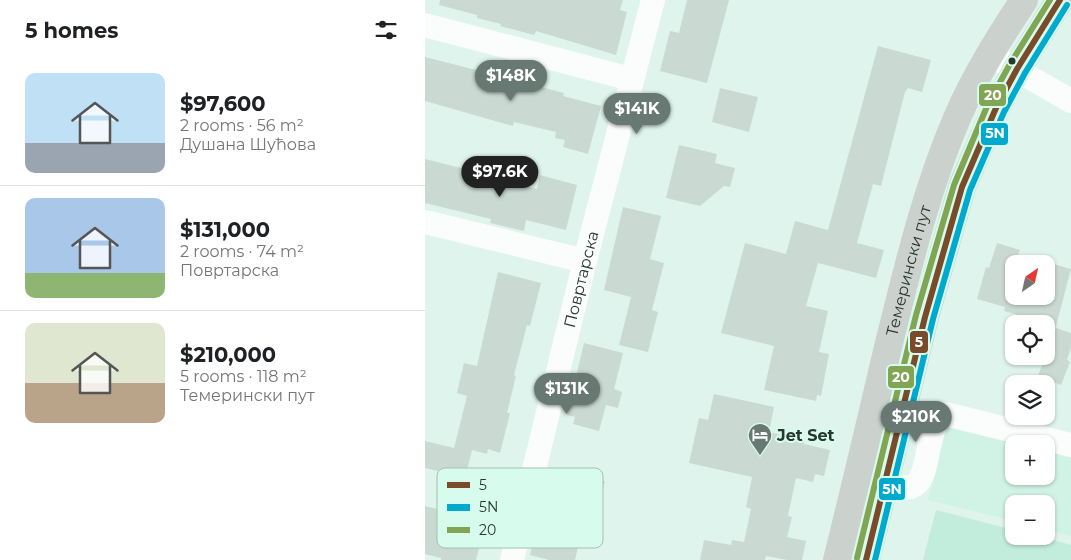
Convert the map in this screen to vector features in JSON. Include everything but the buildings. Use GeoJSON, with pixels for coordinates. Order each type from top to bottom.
{"type":"FeatureCollection","features":[{"type":"Feature","properties":{"kind":"main road","name":"Темерински пут"},"geometry":{"type":"LineString","coordinates":[[837,560],[912,248],[930,192],[957,119],[989,54],[1024,0]]}},
{"type":"Feature","properties":{"kind":"main road","name":"Темерински пут"},"geometry":{"type":"LineString","coordinates":[[866,560],[925,316],[962,187],[992,116],[1017,69],[1060,0]]}},
{"type":"Feature","properties":{"kind":"street","name":"Повртарска"},"geometry":{"type":"LineString","coordinates":[[534,468],[631,79],[653,0]]}},
{"type":"Feature","properties":{"kind":"street"},"geometry":{"type":"LineString","coordinates":[[425,24],[631,79]]}},
{"type":"Feature","properties":{"kind":"street"},"geometry":{"type":"LineString","coordinates":[[989,54],[1071,101]]}},
{"type":"Feature","properties":{"kind":"street"},"geometry":{"type":"LineString","coordinates":[[425,222],[585,261]]}},
{"type":"Feature","properties":{"kind":"street"},"geometry":{"type":"LineString","coordinates":[[883,484],[910,488],[918,483],[922,474],[932,428],[937,420],[945,414],[1071,445]]}},
{"type":"Feature","properties":{"kind":"shaded area"},"geometry":{"type":"Polygon","coordinates":[[[947,426],[1005,441],[1005,485],[1055,485],[1055,453],[1071,457],[1071,536],[1055,532],[1055,495],[1005,495],[1005,519],[928,500],[947,426]]]}},
{"type":"Feature","properties":{"kind":"shaded area"},"geometry":{"type":"Polygon","coordinates":[[[936,510],[1005,528],[1005,545],[1055,545],[1055,541],[1071,545],[1071,560],[923,560],[936,510]]]}},
{"type":"Feature","properties":{"kind":"transit line","name":"20"},"geometry":{"type":"LineString","coordinates":[[857,558],[916,315],[954,185],[988,104],[1010,64],[1050,0]]}},
{"type":"Feature","properties":{"kind":"transit line","name":"5"},"geometry":{"type":"LineString","coordinates":[[866,560],[925,317],[962,187],[996,108],[1017,69],[1060,0]]}},
{"type":"Feature","properties":{"kind":"transit line","name":"5N"},"geometry":{"type":"LineString","coordinates":[[875,560],[933,319],[970,190],[1004,112],[1025,73],[1067,5]]}},
{"type":"Feature","properties":{"kind":"place","name":"Jet Set"},"geometry":{"type":"Point","coordinates":[760,456]}}]}
